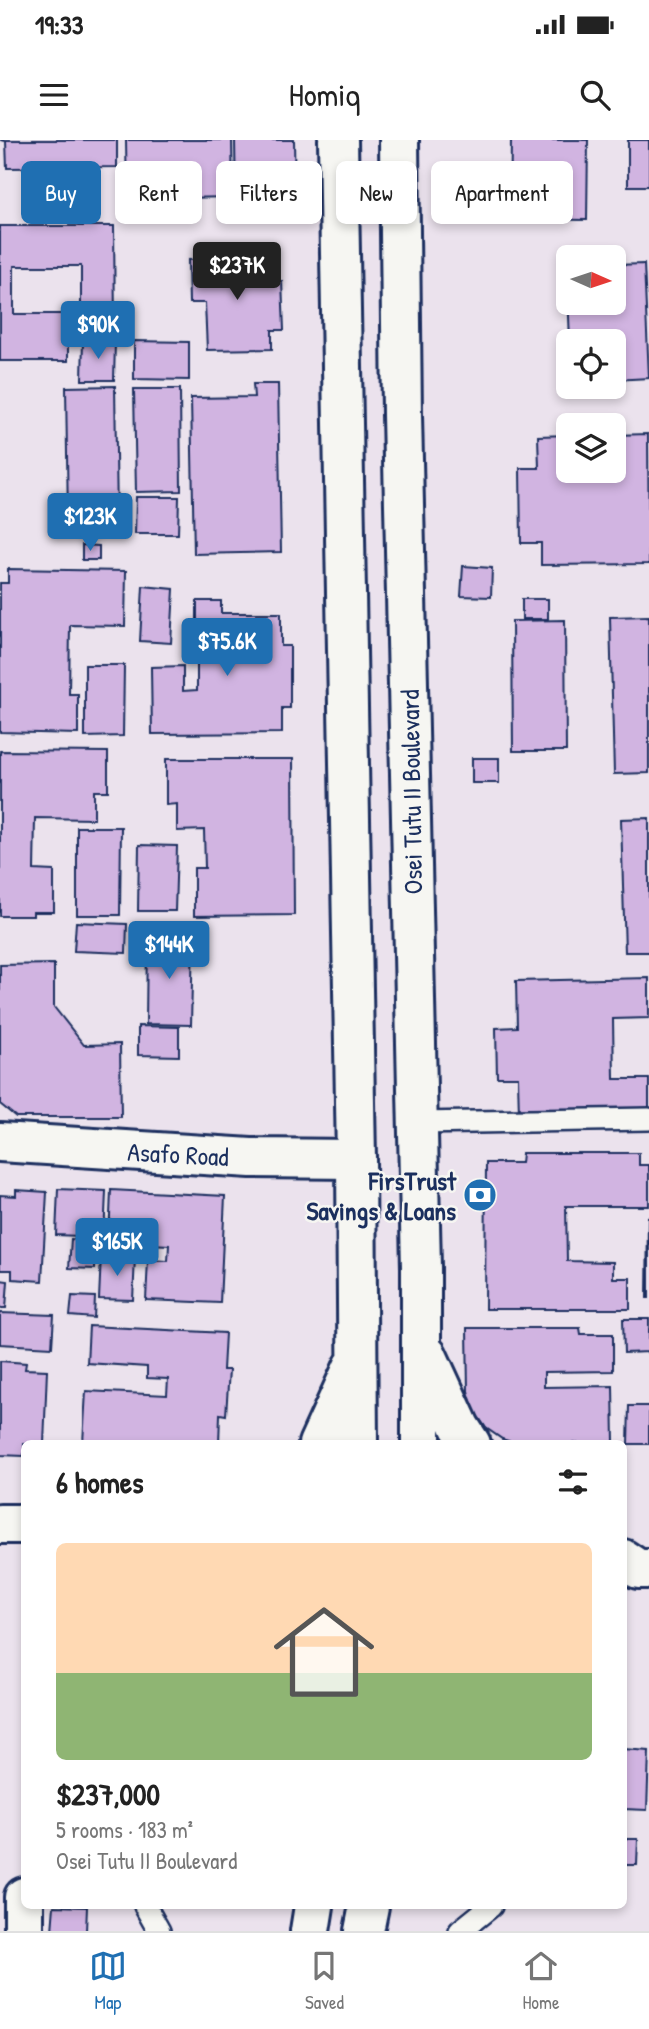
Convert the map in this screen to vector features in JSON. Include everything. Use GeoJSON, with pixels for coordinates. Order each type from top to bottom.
{"type":"FeatureCollection","features":[{"type":"Feature","properties":{"kind":"main road"},"geometry":{"type":"LineString","coordinates":[[338,140],[356,1159],[358,1440]]}},
{"type":"Feature","properties":{"kind":"main road","name":"Osei Tutu II Boulevard"},"geometry":{"type":"LineString","coordinates":[[399,140],[402,415],[419,1122],[421,1440]]}},
{"type":"Feature","properties":{"kind":"main road","name":"Asafo Road"},"geometry":{"type":"LineString","coordinates":[[0,1142],[251,1158],[356,1159]]}},
{"type":"Feature","properties":{"kind":"main road"},"geometry":{"type":"LineString","coordinates":[[421,1342],[468,1440]]}},
{"type":"Feature","properties":{"kind":"main road"},"geometry":{"type":"LineString","coordinates":[[320,1440],[358,1355]]}},
{"type":"Feature","properties":{"kind":"main road"},"geometry":{"type":"LineString","coordinates":[[0,1524],[21,1524]]}},
{"type":"Feature","properties":{"kind":"main road"},"geometry":{"type":"LineString","coordinates":[[24,1909],[24,1931]]}},
{"type":"Feature","properties":{"kind":"main road"},"geometry":{"type":"LineString","coordinates":[[310,1931],[314,1909]]}},
{"type":"Feature","properties":{"kind":"main road"},"geometry":{"type":"LineString","coordinates":[[364,1931],[368,1909]]}},
{"type":"Feature","properties":{"kind":"lane"},"geometry":{"type":"LineString","coordinates":[[419,1122],[649,1119]]}},
{"type":"Feature","properties":{"kind":"lane"},"geometry":{"type":"LineString","coordinates":[[147,1909],[159,1931]]}},
{"type":"Feature","properties":{"kind":"lane"},"geometry":{"type":"LineString","coordinates":[[460,1931],[487,1909]]}},
{"type":"Feature","properties":{"kind":"building"},"geometry":{"type":"Polygon","coordinates":[[[0,140],[117,140],[117,161],[115,167],[101,167],[101,161],[21,161],[21,168],[7,168],[6,141],[0,140]]]}},
{"type":"Feature","properties":{"kind":"building"},"geometry":{"type":"Polygon","coordinates":[[[126,140],[232,140],[232,161],[216,161],[216,197],[202,198],[202,161],[126,161],[126,140]]]}},
{"type":"Feature","properties":{"kind":"building"},"geometry":{"type":"Polygon","coordinates":[[[235,140],[294,140],[294,161],[235,161],[235,140]]]}},
{"type":"Feature","properties":{"kind":"building"},"geometry":{"type":"Polygon","coordinates":[[[511,140],[588,140],[587,220],[573,220],[573,161],[511,161],[511,140]]]}},
{"type":"Feature","properties":{"kind":"building"},"geometry":{"type":"Polygon","coordinates":[[[628,140],[649,140],[649,186],[628,186],[628,140]]]}},
{"type":"Feature","properties":{"kind":"building"},"geometry":{"type":"Polygon","coordinates":[[[0,226],[114,226],[115,327],[81,326],[81,266],[14,266],[14,314],[68,314],[68,361],[0,361],[0,226]]]}},
{"type":"Feature","properties":{"kind":"building"},"geometry":{"type":"Polygon","coordinates":[[[270,257],[271,281],[282,281],[284,330],[272,330],[272,349],[207,350],[205,303],[189,303],[188,260],[270,257]]]}},
{"type":"Feature","properties":{"kind":"building"},"geometry":{"type":"Polygon","coordinates":[[[644,264],[649,378],[626,379],[626,329],[570,329],[569,315],[626,315],[626,265],[644,264]]]}},
{"type":"Feature","properties":{"kind":"building"},"geometry":{"type":"Polygon","coordinates":[[[83,341],[115,342],[114,380],[82,380],[83,341]]]}},
{"type":"Feature","properties":{"kind":"building"},"geometry":{"type":"Polygon","coordinates":[[[134,341],[189,342],[189,380],[134,379],[134,341]]]}},
{"type":"Feature","properties":{"kind":"building"},"geometry":{"type":"Polygon","coordinates":[[[253,384],[278,384],[281,552],[194,554],[191,398],[254,397],[253,384]]]}},
{"type":"Feature","properties":{"kind":"building"},"geometry":{"type":"Polygon","coordinates":[[[115,386],[117,518],[68,520],[66,387],[115,386]]]}},
{"type":"Feature","properties":{"kind":"building"},"geometry":{"type":"Polygon","coordinates":[[[134,389],[180,389],[181,491],[136,492],[134,389]]]}},
{"type":"Feature","properties":{"kind":"building"},"geometry":{"type":"Polygon","coordinates":[[[648,434],[649,564],[541,565],[541,543],[521,543],[520,468],[539,468],[538,436],[556,435],[556,483],[626,483],[626,435],[648,434]]]}},
{"type":"Feature","properties":{"kind":"building"},"geometry":{"type":"Polygon","coordinates":[[[136,497],[179,497],[178,534],[135,534],[136,497]]]}},
{"type":"Feature","properties":{"kind":"building"},"geometry":{"type":"Polygon","coordinates":[[[82,545],[99,546],[99,560],[82,560],[82,545]]]}},
{"type":"Feature","properties":{"kind":"building"},"geometry":{"type":"Polygon","coordinates":[[[463,566],[492,568],[491,597],[461,596],[463,566]]]}},
{"type":"Feature","properties":{"kind":"building"},"geometry":{"type":"Polygon","coordinates":[[[8,569],[126,571],[125,626],[70,625],[69,694],[78,694],[78,734],[0,732],[0,583],[8,583],[8,569]]]}},
{"type":"Feature","properties":{"kind":"building"},"geometry":{"type":"Polygon","coordinates":[[[143,586],[174,589],[171,643],[140,641],[143,586]]]}},
{"type":"Feature","properties":{"kind":"building"},"geometry":{"type":"Polygon","coordinates":[[[522,599],[548,599],[548,619],[522,619],[522,599]]]}},
{"type":"Feature","properties":{"kind":"building"},"geometry":{"type":"Polygon","coordinates":[[[197,601],[221,601],[221,613],[281,613],[281,646],[290,646],[290,708],[282,708],[282,733],[152,734],[151,667],[183,666],[183,691],[197,690],[197,601]]]}},
{"type":"Feature","properties":{"kind":"building"},"geometry":{"type":"Polygon","coordinates":[[[649,616],[649,773],[614,774],[610,617],[649,616]]]}},
{"type":"Feature","properties":{"kind":"building"},"geometry":{"type":"Polygon","coordinates":[[[565,620],[566,751],[513,751],[512,621],[565,620]]]}},
{"type":"Feature","properties":{"kind":"building"},"geometry":{"type":"Polygon","coordinates":[[[85,665],[124,665],[123,736],[85,737],[85,665]]]}},
{"type":"Feature","properties":{"kind":"building"},"geometry":{"type":"Polygon","coordinates":[[[0,751],[108,752],[108,791],[94,791],[94,819],[35,818],[34,870],[54,871],[54,912],[33,912],[33,916],[0,916],[0,751]]]}},
{"type":"Feature","properties":{"kind":"building"},"geometry":{"type":"Polygon","coordinates":[[[472,758],[499,758],[499,783],[472,783],[472,758]]]}},
{"type":"Feature","properties":{"kind":"building"},"geometry":{"type":"Polygon","coordinates":[[[166,759],[293,759],[294,915],[194,916],[194,868],[205,868],[204,830],[177,831],[177,804],[166,805],[166,759]]]}},
{"type":"Feature","properties":{"kind":"building"},"geometry":{"type":"Polygon","coordinates":[[[649,818],[649,952],[625,952],[621,819],[649,818]]]}},
{"type":"Feature","properties":{"kind":"building"},"geometry":{"type":"Polygon","coordinates":[[[77,827],[121,827],[120,915],[77,915],[77,827]]]}},
{"type":"Feature","properties":{"kind":"building"},"geometry":{"type":"Polygon","coordinates":[[[139,845],[177,846],[175,911],[138,911],[139,845]]]}},
{"type":"Feature","properties":{"kind":"building"},"geometry":{"type":"Polygon","coordinates":[[[76,922],[127,924],[126,953],[74,951],[76,922]]]}},
{"type":"Feature","properties":{"kind":"building"},"geometry":{"type":"Polygon","coordinates":[[[147,937],[193,938],[191,1025],[146,1024],[147,937]]]}},
{"type":"Feature","properties":{"kind":"building"},"geometry":{"type":"Polygon","coordinates":[[[54,964],[54,1007],[84,1045],[120,1044],[121,1117],[16,1117],[0,1104],[0,965],[54,964]]]}},
{"type":"Feature","properties":{"kind":"building"},"geometry":{"type":"Polygon","coordinates":[[[649,978],[649,1018],[613,1019],[614,1079],[649,1079],[649,1113],[519,1116],[518,1077],[497,1077],[496,1028],[517,1027],[516,981],[649,978]]]}},
{"type":"Feature","properties":{"kind":"building"},"geometry":{"type":"Polygon","coordinates":[[[138,1026],[179,1027],[179,1056],[138,1055],[138,1026]]]}},
{"type":"Feature","properties":{"kind":"building"},"geometry":{"type":"Polygon","coordinates":[[[522,1153],[639,1153],[639,1165],[649,1165],[649,1206],[566,1206],[567,1261],[613,1262],[613,1278],[630,1278],[630,1309],[485,1309],[486,1163],[521,1163],[522,1153]]]}},
{"type":"Feature","properties":{"kind":"building"},"geometry":{"type":"Polygon","coordinates":[[[58,1189],[106,1191],[104,1237],[56,1235],[58,1189]]]}},
{"type":"Feature","properties":{"kind":"building"},"geometry":{"type":"Polygon","coordinates":[[[16,1190],[47,1192],[42,1281],[12,1279],[12,1270],[0,1270],[0,1195],[16,1196],[16,1190]]]}},
{"type":"Feature","properties":{"kind":"building"},"geometry":{"type":"Polygon","coordinates":[[[111,1190],[225,1196],[220,1303],[146,1300],[148,1260],[168,1261],[169,1245],[109,1242],[111,1190]]]}},
{"type":"Feature","properties":{"kind":"building"},"geometry":{"type":"Polygon","coordinates":[[[648,1217],[649,1298],[647,1298],[648,1217]]]}},
{"type":"Feature","properties":{"kind":"building"},"geometry":{"type":"Polygon","coordinates":[[[71,1239],[96,1241],[95,1269],[69,1268],[71,1239]]]}},
{"type":"Feature","properties":{"kind":"building"},"geometry":{"type":"Polygon","coordinates":[[[101,1256],[135,1257],[133,1300],[99,1299],[101,1256]]]}},
{"type":"Feature","properties":{"kind":"building"},"geometry":{"type":"Polygon","coordinates":[[[0,1280],[8,1281],[6,1308],[0,1308],[0,1280]]]}},
{"type":"Feature","properties":{"kind":"building"},"geometry":{"type":"Polygon","coordinates":[[[72,1296],[95,1297],[94,1318],[70,1316],[72,1296]]]}},
{"type":"Feature","properties":{"kind":"building"},"geometry":{"type":"Polygon","coordinates":[[[0,1313],[54,1315],[52,1347],[0,1344],[0,1313]]]}},
{"type":"Feature","properties":{"kind":"building"},"geometry":{"type":"Polygon","coordinates":[[[623,1319],[649,1319],[649,1352],[624,1353],[623,1319]]]}},
{"type":"Feature","properties":{"kind":"building"},"geometry":{"type":"Polygon","coordinates":[[[89,1326],[225,1333],[223,1370],[229,1370],[226,1415],[220,1414],[219,1440],[83,1440],[86,1391],[167,1395],[168,1379],[147,1378],[147,1367],[87,1363],[89,1326]]]}},
{"type":"Feature","properties":{"kind":"building"},"geometry":{"type":"Polygon","coordinates":[[[467,1328],[580,1328],[581,1334],[613,1334],[613,1371],[544,1372],[544,1387],[613,1386],[614,1440],[502,1439],[486,1428],[474,1411],[468,1391],[467,1328]]]}},
{"type":"Feature","properties":{"kind":"building"},"geometry":{"type":"Polygon","coordinates":[[[0,1361],[26,1363],[25,1369],[47,1370],[44,1440],[21,1440],[21,1456],[0,1455],[0,1361]]]}},
{"type":"Feature","properties":{"kind":"building"},"geometry":{"type":"Polygon","coordinates":[[[629,1406],[649,1406],[649,1444],[628,1444],[629,1406]]]}},
{"type":"Feature","properties":{"kind":"building"},"geometry":{"type":"Polygon","coordinates":[[[627,1749],[649,1751],[647,1810],[627,1809],[627,1749]]]}},
{"type":"Feature","properties":{"kind":"building"},"geometry":{"type":"Polygon","coordinates":[[[627,1839],[638,1839],[637,1865],[627,1865],[627,1839]]]}},
{"type":"Feature","properties":{"kind":"building"},"geometry":{"type":"Polygon","coordinates":[[[54,1909],[87,1909],[86,1931],[52,1931],[54,1909]]]}},
{"type":"Feature","properties":{"kind":"place","name":"FirsTrust Savings & Loans"},"geometry":{"type":"Point","coordinates":[480,1195]}}]}
